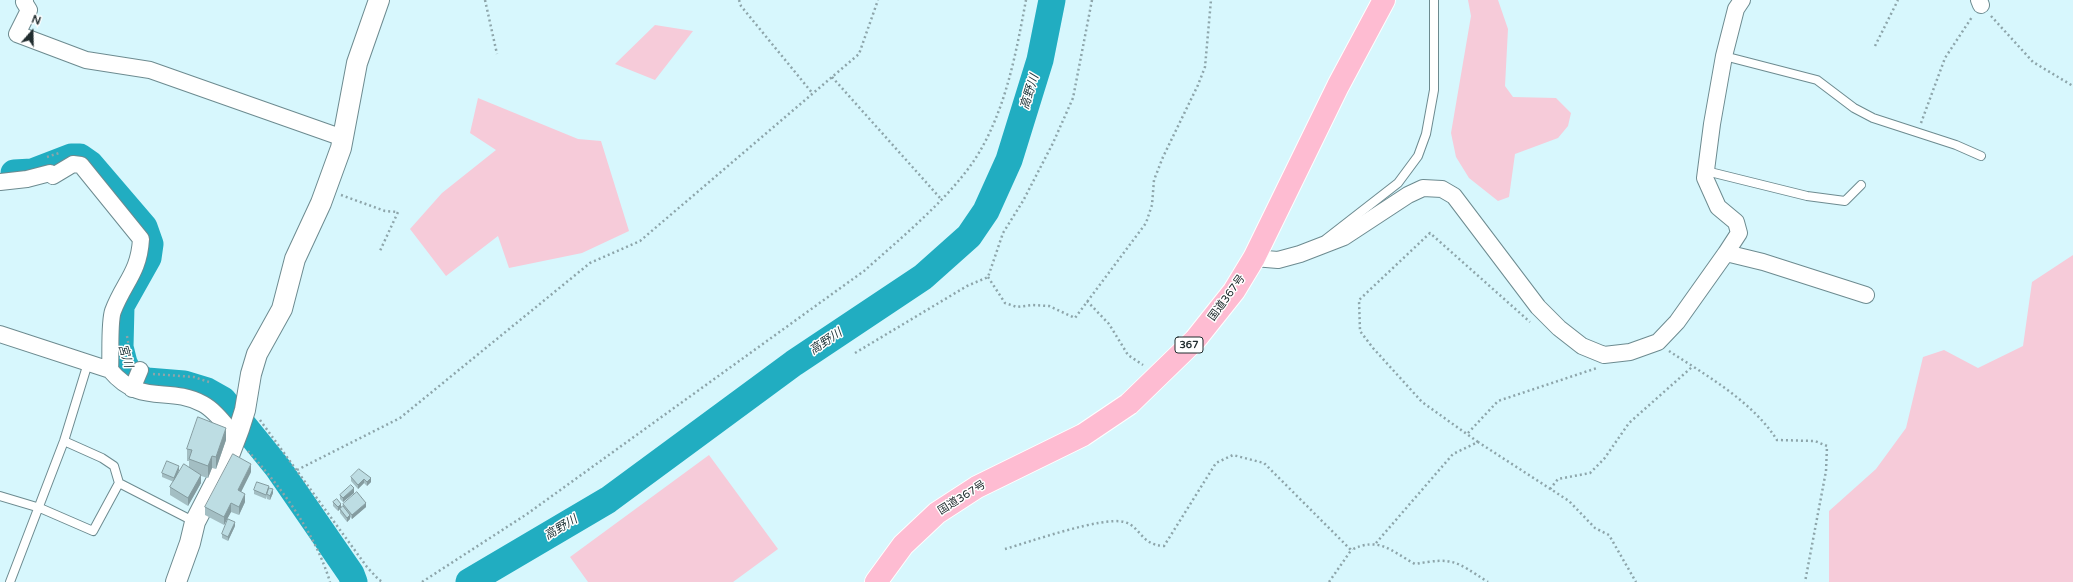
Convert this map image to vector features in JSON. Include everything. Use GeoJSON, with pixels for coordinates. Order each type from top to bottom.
{"type":"FeatureCollection","features":[{"type":"Feature","properties":{"kind":"highway","name":"国道367号"},"geometry":{"type":"LineString","coordinates":[[876,582],[903,545],[937,514],[977,487],[1083,435],[1129,404],[1200,334],[1234,291],[1254,258],[1338,86],[1384,0]]}},
{"type":"Feature","properties":{"kind":"street"},"geometry":{"type":"LineString","coordinates":[[176,582],[190,543],[195,522],[228,458],[237,433],[246,406],[251,374],[257,354],[282,309],[295,259],[323,198],[341,148],[357,63],[379,0]]}},
{"type":"Feature","properties":{"kind":"street"},"geometry":{"type":"LineString","coordinates":[[1254,258],[1278,260],[1314,249],[1344,237],[1408,195],[1423,188],[1442,189],[1454,196],[1538,307],[1559,328],[1582,346],[1604,355],[1630,352],[1658,342],[1677,322],[1726,253],[1738,233],[1736,222],[1718,207],[1705,178],[1712,124],[1724,56],[1736,9],[1742,0]]}},
{"type":"Feature","properties":{"kind":"street"},"geometry":{"type":"LineString","coordinates":[[24,1],[29,10],[17,34],[86,60],[150,70],[343,138]]}},
{"type":"Feature","properties":{"kind":"street"},"geometry":{"type":"LineString","coordinates":[[0,182],[28,179],[50,173],[53,176],[73,164],[81,165],[141,239],[140,255],[133,274],[112,313],[110,370]]}},
{"type":"Feature","properties":{"kind":"street"},"geometry":{"type":"LineString","coordinates":[[1726,253],[1763,262],[1866,295]]}},
{"type":"Feature","properties":{"kind":"street"},"geometry":{"type":"LineString","coordinates":[[0,334],[110,370],[118,379],[136,379],[155,395],[187,397],[204,404],[237,433]]}},
{"type":"Feature","properties":{"kind":"lane"},"geometry":{"type":"LineString","coordinates":[[1314,249],[1398,183],[1418,156],[1426,134],[1434,90],[1434,0]]}},
{"type":"Feature","properties":{"kind":"lane"},"geometry":{"type":"LineString","coordinates":[[1724,56],[1817,80],[1854,108],[1873,118],[1956,145],[1981,156]]}},
{"type":"Feature","properties":{"kind":"lane"},"geometry":{"type":"LineString","coordinates":[[1706,171],[1807,196],[1845,200],[1861,185]]}},
{"type":"Feature","properties":{"kind":"lane"},"geometry":{"type":"LineString","coordinates":[[10,582],[40,508],[64,441],[88,363]]}},
{"type":"Feature","properties":{"kind":"lane"},"geometry":{"type":"LineString","coordinates":[[0,496],[40,508],[93,531],[119,483],[114,466],[102,458],[64,441]]}},
{"type":"Feature","properties":{"kind":"lane"},"geometry":{"type":"LineString","coordinates":[[119,483],[195,522]]}},
{"type":"Feature","properties":{"kind":"path"},"geometry":{"type":"LineString","coordinates":[[485,0],[497,54]]}},
{"type":"Feature","properties":{"kind":"path"},"geometry":{"type":"LineString","coordinates":[[739,0],[741,6],[813,94]]}},
{"type":"Feature","properties":{"kind":"path"},"geometry":{"type":"LineString","coordinates":[[297,470],[400,418],[590,263],[640,241],[859,54],[878,0]]}},
{"type":"Feature","properties":{"kind":"path"},"geometry":{"type":"LineString","coordinates":[[422,582],[527,514],[864,271],[916,225],[941,199],[977,156],[996,118],[1014,61],[1026,0]]}},
{"type":"Feature","properties":{"kind":"path"},"geometry":{"type":"LineString","coordinates":[[855,353],[966,286],[988,277],[1003,233],[1023,201],[1050,150],[1073,98],[1092,0]]}},
{"type":"Feature","properties":{"kind":"path"},"geometry":{"type":"LineString","coordinates":[[988,277],[1005,303],[1017,307],[1033,305],[1049,306],[1075,318],[1146,223],[1152,205],[1154,180],[1163,157],[1198,85],[1205,67],[1211,0]]}},
{"type":"Feature","properties":{"kind":"path"},"geometry":{"type":"LineString","coordinates":[[1875,46],[1898,0]]}},
{"type":"Feature","properties":{"kind":"path"},"geometry":{"type":"LineString","coordinates":[[1918,133],[1945,58],[1980,3],[2034,62],[2073,86]]}},
{"type":"Feature","properties":{"kind":"path"},"geometry":{"type":"LineString","coordinates":[[832,77],[941,199]]}},
{"type":"Feature","properties":{"kind":"path"},"geometry":{"type":"LineString","coordinates":[[43,159],[65,151]]}},
{"type":"Feature","properties":{"kind":"path"},"geometry":{"type":"LineString","coordinates":[[323,198],[341,195],[385,211],[398,212],[379,253]]}},
{"type":"Feature","properties":{"kind":"path"},"geometry":{"type":"LineString","coordinates":[[1559,328],[1529,322],[1430,233],[1359,300],[1360,331],[1372,348],[1422,402],[1468,433],[1478,442],[1569,500],[1595,528],[1609,535],[1636,582]]}},
{"type":"Feature","properties":{"kind":"path"},"geometry":{"type":"LineString","coordinates":[[1087,301],[1109,324],[1128,355],[1158,376]]}},
{"type":"Feature","properties":{"kind":"path"},"geometry":{"type":"LineString","coordinates":[[126,330],[130,358],[136,368],[136,379],[149,373],[194,377],[209,382]]}},
{"type":"Feature","properties":{"kind":"path"},"geometry":{"type":"LineString","coordinates":[[1658,342],[1742,401],[1771,431],[1777,440],[1815,442],[1827,446],[1826,471],[1805,582]]}},
{"type":"Feature","properties":{"kind":"path"},"geometry":{"type":"LineString","coordinates":[[1468,433],[1498,401],[1596,370],[1604,355]]}},
{"type":"Feature","properties":{"kind":"path"},"geometry":{"type":"LineString","coordinates":[[1550,489],[1558,479],[1590,473],[1604,459],[1629,423],[1692,366]]}},
{"type":"Feature","properties":{"kind":"path"},"geometry":{"type":"LineString","coordinates":[[246,406],[297,470],[367,567],[379,580],[383,582]]}},
{"type":"Feature","properties":{"kind":"path"},"geometry":{"type":"LineString","coordinates":[[237,433],[290,502],[309,534],[330,582]]}},
{"type":"Feature","properties":{"kind":"path"},"geometry":{"type":"LineString","coordinates":[[1377,543],[1453,454],[1478,442]]}},
{"type":"Feature","properties":{"kind":"path"},"geometry":{"type":"LineString","coordinates":[[1005,549],[1088,525],[1110,521],[1125,522],[1135,528],[1145,541],[1156,546],[1164,546],[1216,463],[1233,456],[1264,464],[1351,550]]}},
{"type":"Feature","properties":{"kind":"path"},"geometry":{"type":"LineString","coordinates":[[1329,582],[1351,550],[1361,545],[1377,543],[1415,564],[1442,559],[1457,562],[1488,582]]}},
{"type":"Feature","properties":{"kind":"shaded area"},"geometry":{"type":"Polygon","coordinates":[[[1468,0],[1498,0],[1508,29],[1505,86],[1513,97],[1556,98],[1571,113],[1568,126],[1558,138],[1515,154],[1509,197],[1498,201],[1469,178],[1456,157],[1451,133],[1471,16],[1468,0]]]}},
{"type":"Feature","properties":{"kind":"shaded area"},"geometry":{"type":"Polygon","coordinates":[[[655,25],[693,31],[655,80],[615,64],[655,25]]]}},
{"type":"Feature","properties":{"kind":"shaded area"},"geometry":{"type":"Polygon","coordinates":[[[478,98],[578,139],[601,141],[629,231],[582,253],[509,268],[498,236],[446,276],[410,229],[442,193],[496,150],[470,133],[478,98]]]}},
{"type":"Feature","properties":{"kind":"shaded area"},"geometry":{"type":"Polygon","coordinates":[[[2073,255],[2073,582],[1829,582],[1829,511],[1876,469],[1906,428],[1923,357],[1944,350],[1978,368],[2023,346],[2032,282],[2073,255]]]}},
{"type":"Feature","properties":{"kind":"shaded area"},"geometry":{"type":"Polygon","coordinates":[[[709,455],[778,549],[733,582],[588,582],[570,557],[709,455]]]}},
{"type":"Feature","properties":{"kind":"building"},"geometry":{"type":"Polygon","coordinates":[[[198,417],[226,428],[216,457],[212,456],[208,466],[189,459],[192,450],[187,449],[198,417]]]}},
{"type":"Feature","properties":{"kind":"building"},"geometry":{"type":"Polygon","coordinates":[[[233,454],[251,464],[238,490],[245,494],[239,507],[231,503],[224,517],[205,507],[233,454]]]}},
{"type":"Feature","properties":{"kind":"building"},"geometry":{"type":"Polygon","coordinates":[[[167,461],[179,466],[174,478],[162,473],[167,461]]]}},
{"type":"Feature","properties":{"kind":"building"},"geometry":{"type":"Polygon","coordinates":[[[184,464],[201,475],[188,498],[170,487],[184,464]]]}},
{"type":"Feature","properties":{"kind":"building"},"geometry":{"type":"Polygon","coordinates":[[[359,469],[371,478],[367,482],[364,479],[358,485],[351,477],[359,469]]]}},
{"type":"Feature","properties":{"kind":"building"},"geometry":{"type":"Polygon","coordinates":[[[257,482],[269,486],[266,495],[254,490],[257,482]]]}},
{"type":"Feature","properties":{"kind":"building"},"geometry":{"type":"Polygon","coordinates":[[[351,485],[354,488],[343,498],[340,495],[351,485]]]}},
{"type":"Feature","properties":{"kind":"building"},"geometry":{"type":"Polygon","coordinates":[[[269,488],[273,489],[270,496],[267,494],[269,488]]]}},
{"type":"Feature","properties":{"kind":"building"},"geometry":{"type":"Polygon","coordinates":[[[357,492],[366,503],[352,515],[343,504],[357,492]]]}},
{"type":"Feature","properties":{"kind":"building"},"geometry":{"type":"Polygon","coordinates":[[[337,499],[341,504],[338,507],[333,502],[337,499]]]}},
{"type":"Feature","properties":{"kind":"building"},"geometry":{"type":"Polygon","coordinates":[[[343,506],[350,515],[347,518],[340,509],[343,506]]]}},
{"type":"Feature","properties":{"kind":"building"},"geometry":{"type":"Polygon","coordinates":[[[228,519],[235,522],[228,537],[222,534],[228,519]]]}},
{"type":"Feature","properties":{"kind":"waterway","name":"高野川"},"geometry":{"type":"LineString","coordinates":[[469,582],[608,500],[794,363],[923,277],[969,236],[986,211],[1009,160],[1040,60],[1052,0]]}},
{"type":"Feature","properties":{"kind":"waterway","name":"宮川"},"geometry":{"type":"LineString","coordinates":[[14,173],[32,172],[71,157],[80,157],[90,164],[144,227],[150,244],[148,258],[121,306],[120,347],[124,363],[129,373],[147,381],[184,384],[207,391],[223,400],[278,468],[351,574],[354,582]]}}]}
